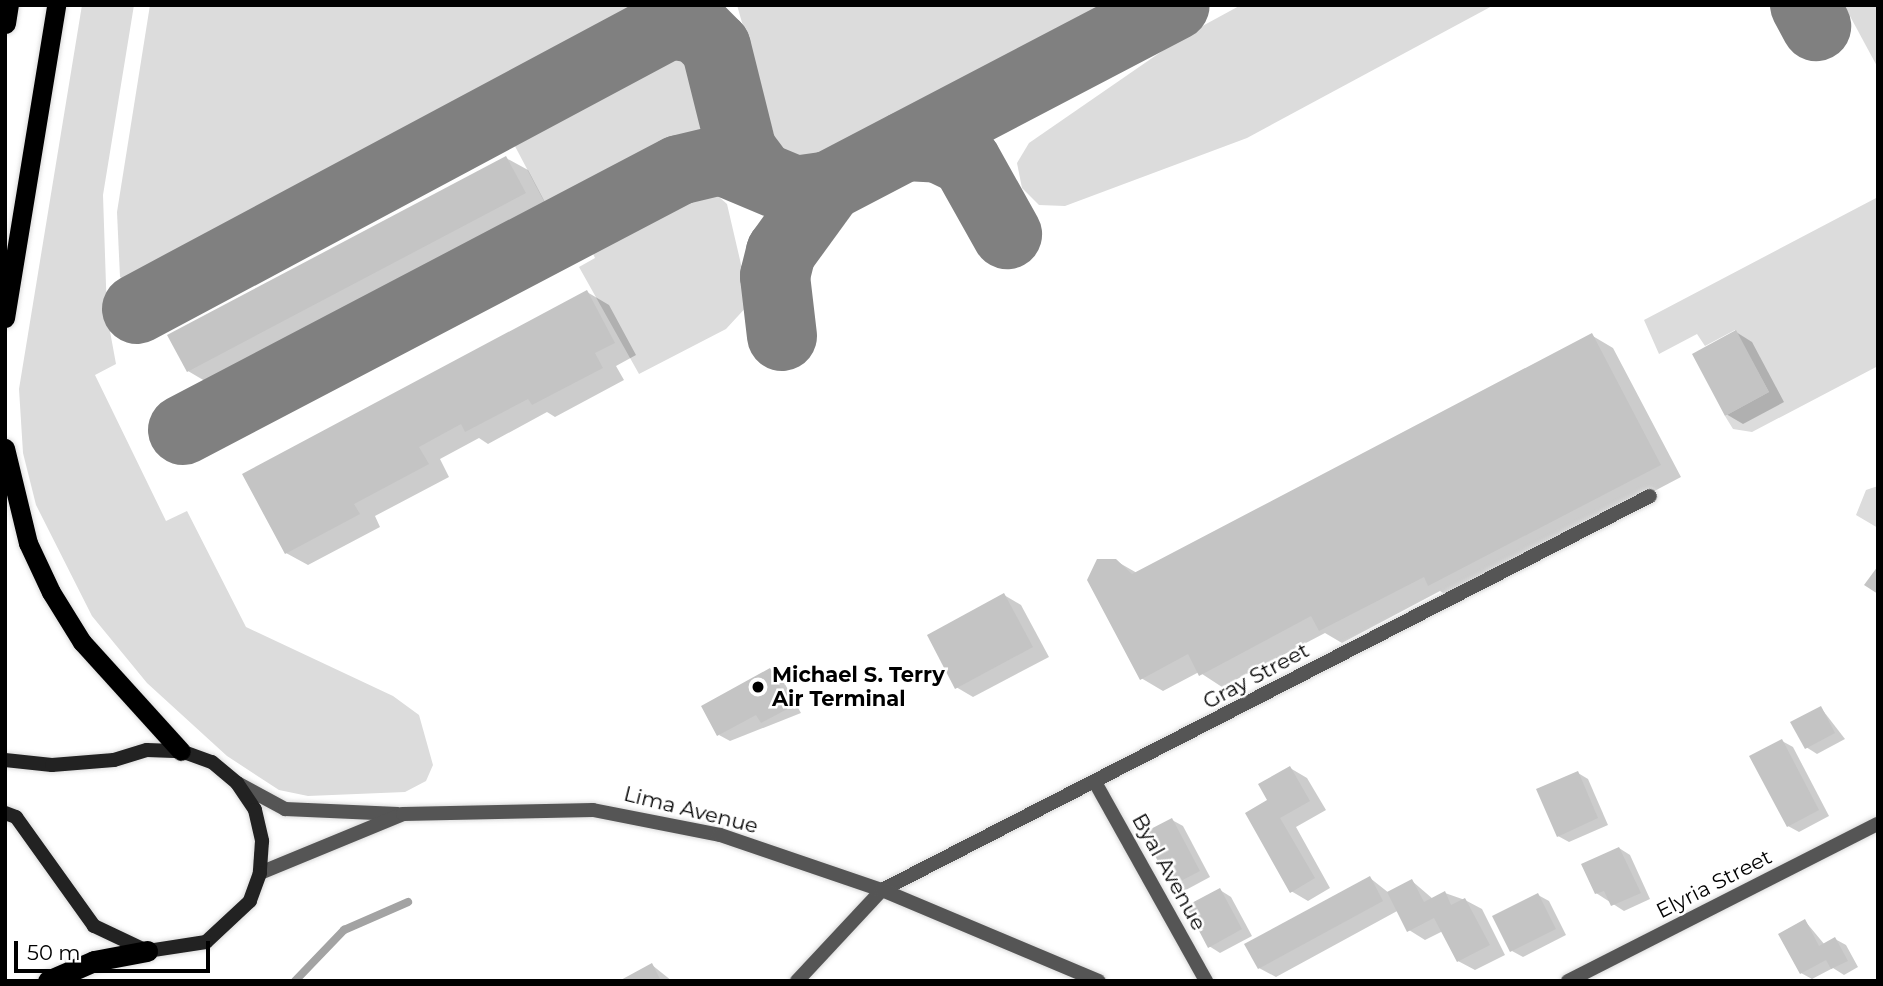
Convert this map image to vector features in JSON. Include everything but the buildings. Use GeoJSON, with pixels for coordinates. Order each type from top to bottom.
{"type":"FeatureCollection","features":[{"type":"Feature","properties":{"kind":"highway"},"geometry":{"type":"LineString","coordinates":[[5,23],[8,5]]}},
{"type":"Feature","properties":{"kind":"highway"},"geometry":{"type":"LineString","coordinates":[[5,318],[56,5]]}},
{"type":"Feature","properties":{"kind":"highway"},"geometry":{"type":"LineString","coordinates":[[5,448],[28,543],[51,592],[82,642],[181,751]]}},
{"type":"Feature","properties":{"kind":"highway"},"geometry":{"type":"LineString","coordinates":[[48,981],[93,961],[147,951]]}},
{"type":"Feature","properties":{"kind":"main road"},"geometry":{"type":"LineString","coordinates":[[5,760],[52,765],[181,751],[212,762],[237,783],[255,810],[260,873],[250,901],[206,942],[147,951],[94,926],[16,817],[5,813]]}},
{"type":"Feature","properties":{"kind":"street","name":"Gray Street"},"geometry":{"type":"LineString","coordinates":[[882,890],[1096,784],[1650,496]]}},
{"type":"Feature","properties":{"kind":"street"},"geometry":{"type":"LineString","coordinates":[[237,783],[285,809],[403,814]]}},
{"type":"Feature","properties":{"kind":"street","name":"Byal Avenue"},"geometry":{"type":"LineString","coordinates":[[1096,784],[1206,981]]}},
{"type":"Feature","properties":{"kind":"street","name":"Lima Avenue"},"geometry":{"type":"LineString","coordinates":[[260,873],[403,814],[545,808],[639,817],[720,835],[882,890],[1099,981]]}},
{"type":"Feature","properties":{"kind":"street","name":"Elyria Street"},"geometry":{"type":"LineString","coordinates":[[1568,981],[1878,824]]}},
{"type":"Feature","properties":{"kind":"street"},"geometry":{"type":"LineString","coordinates":[[797,981],[882,890]]}},
{"type":"Feature","properties":{"kind":"shaded area"},"geometry":{"type":"Polygon","coordinates":[[[82,5],[134,5],[103,195],[107,315],[116,364],[95,375],[166,521],[187,511],[246,627],[393,696],[419,715],[433,765],[426,781],[405,792],[308,796],[279,790],[227,756],[147,683],[92,616],[36,505],[23,453],[19,389],[82,5]]]}},
{"type":"Feature","properties":{"kind":"shaded area"},"geometry":{"type":"Polygon","coordinates":[[[150,5],[672,5],[140,280],[127,281],[120,277],[117,212],[150,5]]]}},
{"type":"Feature","properties":{"kind":"shaded area"},"geometry":{"type":"Polygon","coordinates":[[[737,5],[1111,5],[810,164],[794,159],[775,139],[737,5]]]}},
{"type":"Feature","properties":{"kind":"shaded area"},"geometry":{"type":"Polygon","coordinates":[[[1241,5],[1494,5],[1247,138],[1065,206],[1039,205],[1022,188],[1017,163],[1029,143],[1184,36],[1241,5]]]}},
{"type":"Feature","properties":{"kind":"shaded area"},"geometry":{"type":"Polygon","coordinates":[[[1844,5],[1878,5],[1878,68],[1844,5]]]}},
{"type":"Feature","properties":{"kind":"shaded area"},"geometry":{"type":"Polygon","coordinates":[[[680,43],[704,117],[696,144],[554,220],[507,131],[680,43]]]}},
{"type":"Feature","properties":{"kind":"shaded area"},"geometry":{"type":"Polygon","coordinates":[[[694,186],[710,189],[727,204],[750,303],[726,329],[639,374],[579,267],[595,258],[587,241],[694,186]]]}},
{"type":"Feature","properties":{"kind":"shaded area"},"geometry":{"type":"Polygon","coordinates":[[[1878,197],[1878,366],[1752,432],[1733,429],[1725,416],[1769,392],[1735,330],[1705,346],[1697,334],[1659,354],[1644,320],[1878,197]]]}},
{"type":"Feature","properties":{"kind":"shaded area"},"geometry":{"type":"Polygon","coordinates":[[[1878,486],[1878,528],[1856,515],[1866,490],[1878,486]]]}},
{"type":"Feature","properties":{"kind":"waterway"},"geometry":{"type":"LineString","coordinates":[[295,981],[344,930],[408,902]]}},
{"type":"Feature","properties":{"kind":"taxiway"},"geometry":{"type":"LineString","coordinates":[[183,430],[679,170],[721,160],[795,191],[829,186],[1175,5]]}},
{"type":"Feature","properties":{"kind":"taxiway"},"geometry":{"type":"LineString","coordinates":[[1805,5],[1816,26]]}},
{"type":"Feature","properties":{"kind":"taxiway"},"geometry":{"type":"LineString","coordinates":[[137,309],[670,24],[698,29],[716,47],[742,151],[760,175]]}},
{"type":"Feature","properties":{"kind":"taxiway"},"geometry":{"type":"LineString","coordinates":[[906,146],[939,148],[966,161],[1007,234]]}},
{"type":"Feature","properties":{"kind":"taxiway"},"geometry":{"type":"LineString","coordinates":[[782,336],[775,276],[781,252],[829,186]]}},
{"type":"Feature","properties":{"kind":"place","name":"Michael S. Terry Air Terminal"},"geometry":{"type":"Point","coordinates":[758,687]}}]}
